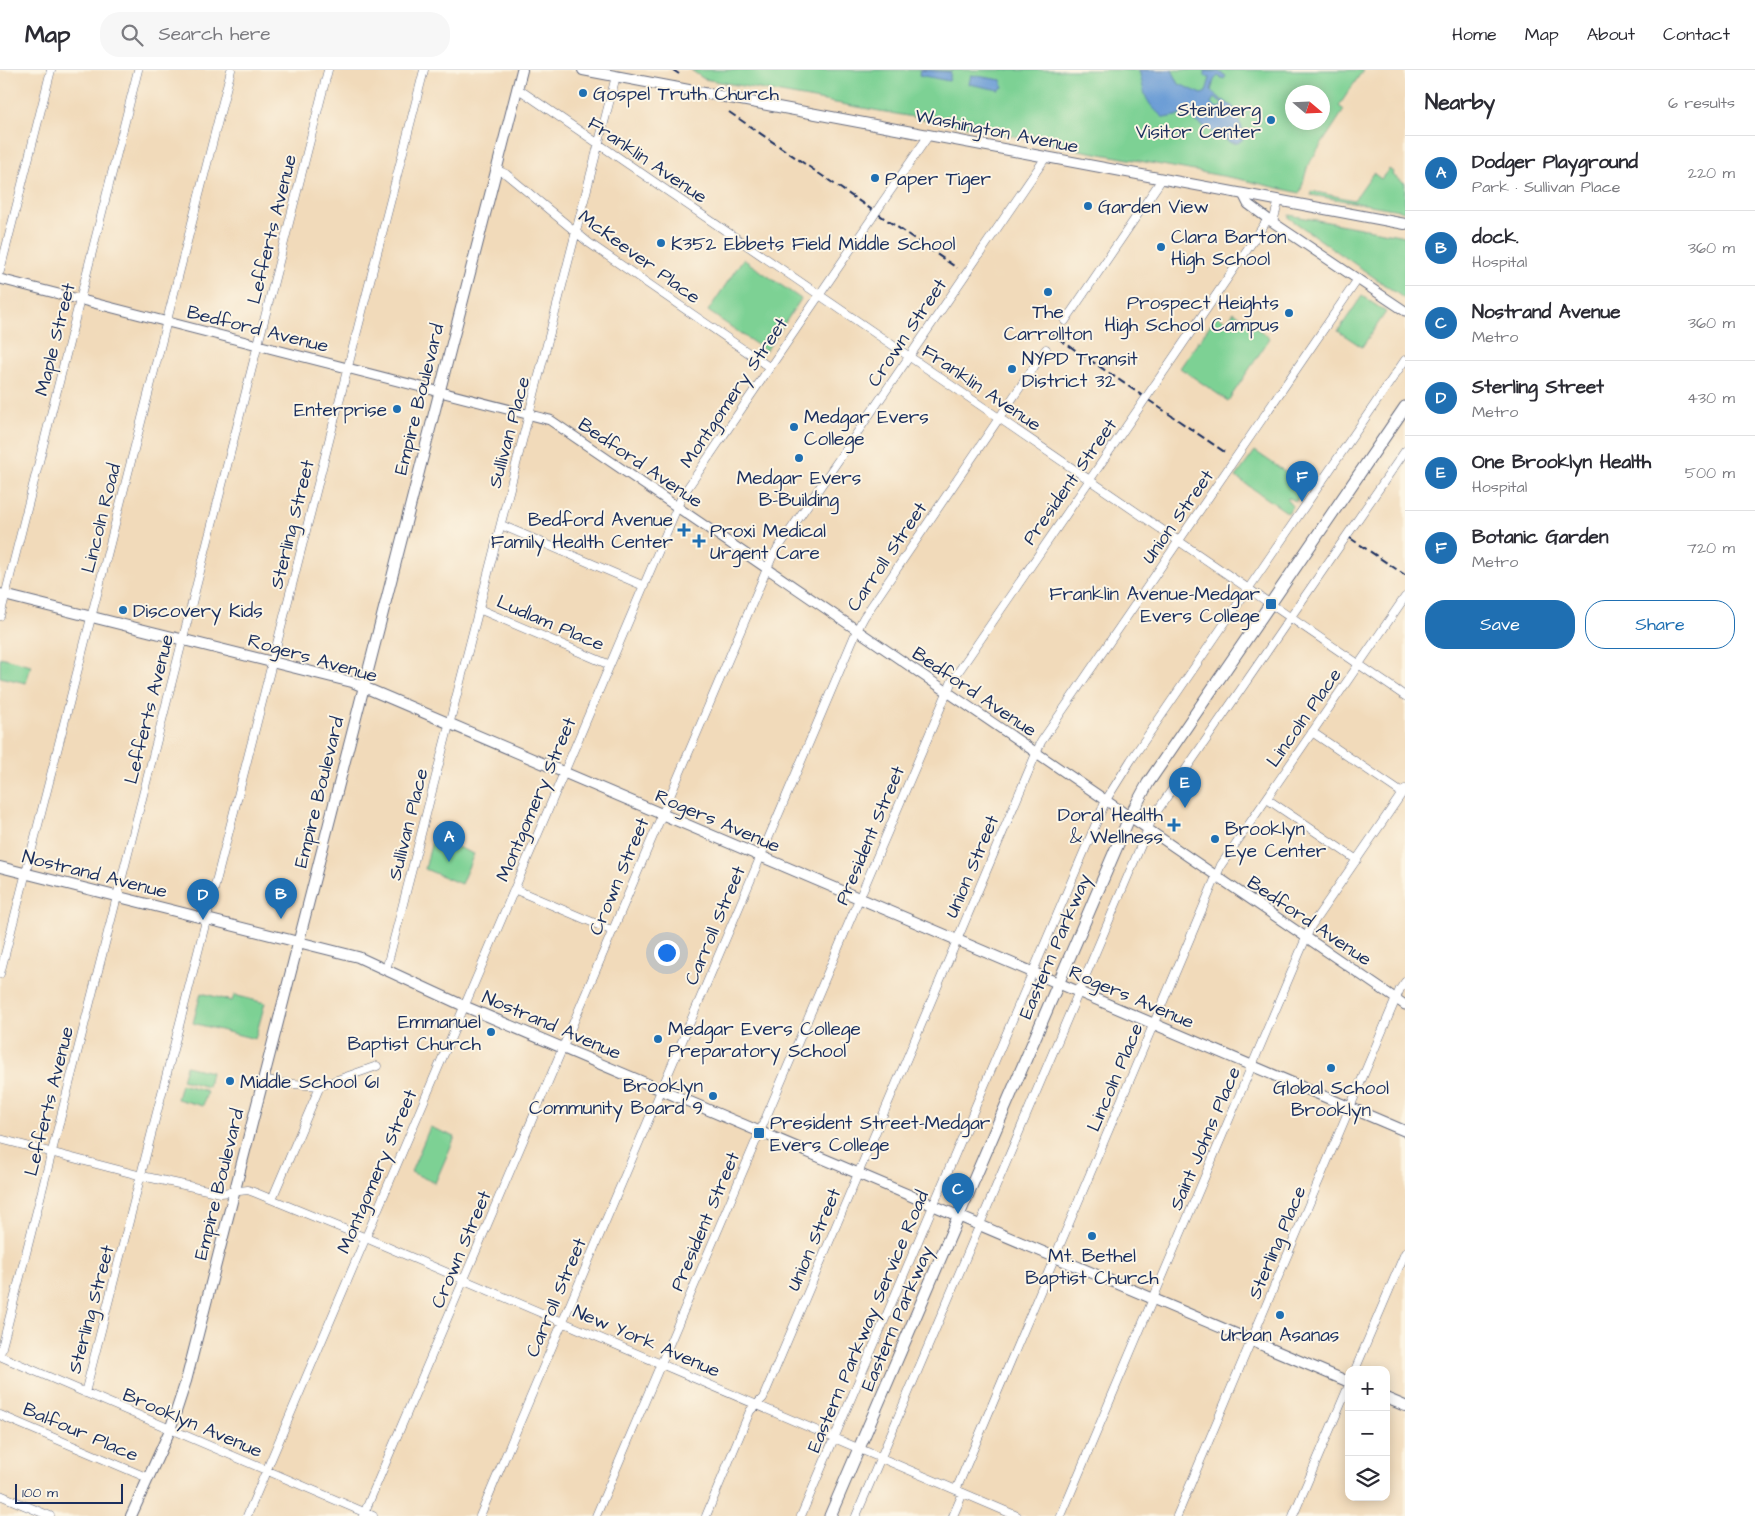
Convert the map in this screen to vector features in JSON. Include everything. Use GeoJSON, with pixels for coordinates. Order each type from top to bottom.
{"type":"FeatureCollection","features":[{"type":"Feature","properties":{"kind":"main road","name":"Empire Boulevard"},"geometry":{"type":"LineString","coordinates":[[131,1516],[170,1430],[186,1381],[438,391],[522,70]]}},
{"type":"Feature","properties":{"kind":"main road","name":"Washington Avenue"},"geometry":{"type":"LineString","coordinates":[[584,70],[1405,224]]}},
{"type":"Feature","properties":{"kind":"main road","name":"Eastern Parkway"},"geometry":{"type":"LineString","coordinates":[[830,1516],[1130,816],[1148,783],[1405,407]]}},
{"type":"Feature","properties":{"kind":"main road","name":"Rogers Avenue"},"geometry":{"type":"LineString","coordinates":[[3,594],[182,641],[351,682],[1405,1132]]}},
{"type":"Feature","properties":{"kind":"main road","name":"Nostrand Avenue"},"geometry":{"type":"LineString","coordinates":[[0,867],[358,958],[464,1006],[981,1225],[1345,1382]]}},
{"type":"Feature","properties":{"kind":"main road"},"geometry":{"type":"LineString","coordinates":[[1390,1400],[1405,1406]]}},
{"type":"Feature","properties":{"kind":"street"},"geometry":{"type":"LineString","coordinates":[[0,271],[51,70]]}},
{"type":"Feature","properties":{"kind":"street","name":"Maple Street"},"geometry":{"type":"LineString","coordinates":[[0,616],[3,594],[138,70]]}},
{"type":"Feature","properties":{"kind":"street","name":"Lincoln Road"},"geometry":{"type":"LineString","coordinates":[[0,974],[231,70]]}},
{"type":"Feature","properties":{"kind":"street","name":"Lefferts Avenue"},"geometry":{"type":"LineString","coordinates":[[0,1355],[328,70]]}},
{"type":"Feature","properties":{"kind":"street","name":"Sterling Street"},"geometry":{"type":"LineString","coordinates":[[85,1393],[424,70]]}},
{"type":"Feature","properties":{"kind":"street","name":"Sullivan Place"},"geometry":{"type":"LineString","coordinates":[[386,970],[616,76]]}},
{"type":"Feature","properties":{"kind":"street","name":"Franklin Avenue"},"geometry":{"type":"LineString","coordinates":[[517,88],[1405,696]]}},
{"type":"Feature","properties":{"kind":"street","name":"Montgomery Street"},"geometry":{"type":"LineString","coordinates":[[247,1516],[682,496],[928,135]]}},
{"type":"Feature","properties":{"kind":"street","name":"Crown Street"},"geometry":{"type":"LineString","coordinates":[[364,1514],[772,557],[1046,157]]}},
{"type":"Feature","properties":{"kind":"street","name":"McKeever Place"},"geometry":{"type":"LineString","coordinates":[[495,170],[506,174],[589,243],[769,366]]}},
{"type":"Feature","properties":{"kind":"street"},"geometry":{"type":"LineString","coordinates":[[1066,321],[1162,179]]}},
{"type":"Feature","properties":{"kind":"street"},"geometry":{"type":"LineString","coordinates":[[1243,194],[1248,204],[1270,220],[1405,311]]}},
{"type":"Feature","properties":{"kind":"street","name":"President Street"},"geometry":{"type":"LineString","coordinates":[[596,1516],[952,681],[1270,220],[1279,200]]}},
{"type":"Feature","properties":{"kind":"street","name":"Bedford Avenue"},"geometry":{"type":"LineString","coordinates":[[0,279],[550,420],[1405,1005]]}},
{"type":"Feature","properties":{"kind":"street","name":"Union Street"},"geometry":{"type":"LineString","coordinates":[[706,1516],[750,1411],[763,1398],[1041,742],[1358,279]]}},
{"type":"Feature","properties":{"kind":"street","name":"Carroll Street"},"geometry":{"type":"LineString","coordinates":[[480,1516],[857,630],[869,609],[1046,349]]}},
{"type":"Feature","properties":{"kind":"street","name":"Eastern Parkway Service Road"},"geometry":{"type":"LineString","coordinates":[[801,1516],[1106,800],[1131,760],[1405,360]]}},
{"type":"Feature","properties":{"kind":"street"},"geometry":{"type":"LineString","coordinates":[[856,1516],[1153,817],[1405,451]]}},
{"type":"Feature","properties":{"kind":"street"},"geometry":{"type":"LineString","coordinates":[[501,526],[644,586]]}},
{"type":"Feature","properties":{"kind":"street","name":"Lincoln Place"},"geometry":{"type":"LineString","coordinates":[[953,1516],[959,1491],[1055,1257],[1221,865],[1405,597]]}},
{"type":"Feature","properties":{"kind":"street","name":"Ludlam Place"},"geometry":{"type":"LineString","coordinates":[[479,609],[610,665]]}},
{"type":"Feature","properties":{"kind":"street"},"geometry":{"type":"LineString","coordinates":[[1312,732],[1404,791]]}},
{"type":"Feature","properties":{"kind":"street","name":"Saint Johns Place"},"geometry":{"type":"LineString","coordinates":[[1061,1516],[1311,926],[1404,791]]}},
{"type":"Feature","properties":{"kind":"street"},"geometry":{"type":"LineString","coordinates":[[1267,799],[1357,860]]}},
{"type":"Feature","properties":{"kind":"street"},"geometry":{"type":"LineString","coordinates":[[514,889],[613,931]]}},
{"type":"Feature","properties":{"kind":"street","name":"Sterling Place"},"geometry":{"type":"LineString","coordinates":[[1177,1516],[1396,999],[1405,982]]}},
{"type":"Feature","properties":{"kind":"street"},"geometry":{"type":"LineString","coordinates":[[263,1079],[281,1083],[320,1086],[377,1066]]}},
{"type":"Feature","properties":{"kind":"street"},"geometry":{"type":"LineString","coordinates":[[272,1199],[320,1086]]}},
{"type":"Feature","properties":{"kind":"street","name":"New York Avenue"},"geometry":{"type":"LineString","coordinates":[[0,1139],[142,1176],[221,1193],[248,1190],[366,1238],[1017,1516]]}},
{"type":"Feature","properties":{"kind":"street"},"geometry":{"type":"LineString","coordinates":[[1357,1366],[1405,1253]]}},
{"type":"Feature","properties":{"kind":"street","name":"Brooklyn Avenue"},"geometry":{"type":"LineString","coordinates":[[0,1355],[364,1514],[373,1516]]}},
{"type":"Feature","properties":{"kind":"street"},"geometry":{"type":"LineString","coordinates":[[1293,1516],[1345,1393]]}},
{"type":"Feature","properties":{"kind":"street","name":"Balfour Place"},"geometry":{"type":"LineString","coordinates":[[0,1415],[148,1478]]}},
{"type":"Feature","properties":{"kind":"street"},"geometry":{"type":"LineString","coordinates":[[0,1495],[50,1516]]}},
{"type":"Feature","properties":{"kind":"green space"},"geometry":{"type":"Polygon","coordinates":[[[691,70],[1363,70],[1339,106],[1344,110],[1308,165],[1300,193],[1239,179],[1079,150],[995,132],[704,79],[691,70]]]}},
{"type":"Feature","properties":{"kind":"green space"},"geometry":{"type":"Polygon","coordinates":[[[1389,169],[1393,172],[1392,175],[1405,183],[1405,211],[1311,195],[1311,191],[1354,200],[1373,173],[1381,179],[1389,169]]]}},
{"type":"Feature","properties":{"kind":"green space"},"geometry":{"type":"Polygon","coordinates":[[[1289,215],[1405,236],[1405,299],[1289,218],[1289,215]]]}},
{"type":"Feature","properties":{"kind":"green space"},"geometry":{"type":"Polygon","coordinates":[[[743,259],[801,299],[766,351],[708,311],[743,259]]]}},
{"type":"Feature","properties":{"kind":"green space"},"geometry":{"type":"Polygon","coordinates":[[[1362,296],[1386,312],[1362,347],[1338,331],[1362,296]]]}},
{"type":"Feature","properties":{"kind":"green space"},"geometry":{"type":"Polygon","coordinates":[[[1234,312],[1270,338],[1228,401],[1180,368],[1217,315],[1227,322],[1234,312]]]}},
{"type":"Feature","properties":{"kind":"green space"},"geometry":{"type":"Polygon","coordinates":[[[1255,451],[1306,486],[1296,501],[1288,498],[1287,500],[1292,506],[1288,513],[1236,477],[1255,451]]]}},
{"type":"Feature","properties":{"kind":"green space"},"geometry":{"type":"Polygon","coordinates":[[[0,657],[31,665],[26,683],[0,677],[0,657]]]}},
{"type":"Feature","properties":{"kind":"green space"},"geometry":{"type":"Polygon","coordinates":[[[433,837],[474,854],[461,884],[425,869],[433,837]]]}},
{"type":"Feature","properties":{"kind":"green space"},"geometry":{"type":"Polygon","coordinates":[[[201,993],[232,1001],[234,995],[265,1003],[255,1039],[193,1023],[201,993]]]}},
{"type":"Feature","properties":{"kind":"green space"},"geometry":{"type":"Polygon","coordinates":[[[186,1066],[211,1072],[208,1087],[182,1080],[186,1066]]]}},
{"type":"Feature","properties":{"kind":"green space"},"geometry":{"type":"Polygon","coordinates":[[[181,1084],[207,1091],[203,1106],[177,1099],[181,1084]]]}},
{"type":"Feature","properties":{"kind":"green space"},"geometry":{"type":"Polygon","coordinates":[[[430,1127],[455,1137],[435,1183],[411,1172],[430,1127]]]}},
{"type":"Feature","properties":{"kind":"water"},"geometry":{"type":"Polygon","coordinates":[[[920,70],[951,72],[949,81],[919,75],[920,70]]]}},
{"type":"Feature","properties":{"kind":"water"},"geometry":{"type":"Polygon","coordinates":[[[1139,70],[1172,70],[1179,84],[1202,94],[1206,92],[1210,78],[1205,76],[1205,71],[1219,72],[1226,76],[1224,79],[1218,76],[1214,80],[1211,91],[1221,99],[1220,101],[1214,98],[1211,103],[1219,108],[1222,106],[1221,101],[1223,100],[1233,107],[1243,131],[1243,139],[1238,143],[1231,143],[1187,116],[1164,118],[1148,102],[1139,70]]]}},
{"type":"Feature","properties":{"kind":"water"},"geometry":{"type":"Polygon","coordinates":[[[971,75],[1001,80],[1003,87],[999,90],[969,84],[971,75]]]}},
{"type":"Feature","properties":{"kind":"railway"},"geometry":{"type":"LineString","coordinates":[[673,70],[679,74]]}},
{"type":"Feature","properties":{"kind":"railway"},"geometry":{"type":"LineString","coordinates":[[729,112],[957,268]]}},
{"type":"Feature","properties":{"kind":"railway"},"geometry":{"type":"LineString","coordinates":[[1049,332],[1226,453]]}},
{"type":"Feature","properties":{"kind":"railway"},"geometry":{"type":"LineString","coordinates":[[1350,538],[1405,575]]}},
{"type":"Feature","properties":{"kind":"place","name":"Gospel Truth Church"},"geometry":{"type":"Point","coordinates":[583,93]}},
{"type":"Feature","properties":{"kind":"place","name":"Steinberg Visitor Center"},"geometry":{"type":"Point","coordinates":[1271,120]}},
{"type":"Feature","properties":{"kind":"place","name":"Paper Tiger"},"geometry":{"type":"Point","coordinates":[875,178]}},
{"type":"Feature","properties":{"kind":"place","name":"Garden View"},"geometry":{"type":"Point","coordinates":[1088,206]}},
{"type":"Feature","properties":{"kind":"place","name":"K352 Ebbets Field Middle School"},"geometry":{"type":"Point","coordinates":[661,243]}},
{"type":"Feature","properties":{"kind":"place","name":"Clara Barton High School"},"geometry":{"type":"Point","coordinates":[1161,247]}},
{"type":"Feature","properties":{"kind":"place","name":"The Carrollton"},"geometry":{"type":"Point","coordinates":[1048,292]}},
{"type":"Feature","properties":{"kind":"place","name":"Prospect Heights High School Campus"},"geometry":{"type":"Point","coordinates":[1289,313]}},
{"type":"Feature","properties":{"kind":"place","name":"NYPD Transit District 32"},"geometry":{"type":"Point","coordinates":[1012,369]}},
{"type":"Feature","properties":{"kind":"place","name":"Enterprise"},"geometry":{"type":"Point","coordinates":[397,409]}},
{"type":"Feature","properties":{"kind":"place","name":"Medgar Evers College"},"geometry":{"type":"Point","coordinates":[794,427]}},
{"type":"Feature","properties":{"kind":"place","name":"Medgar Evers B-Building"},"geometry":{"type":"Point","coordinates":[799,458]}},
{"type":"Feature","properties":{"kind":"place","name":"Botanic Garden"},"geometry":{"type":"Point","coordinates":[1302,502]}},
{"type":"Feature","properties":{"kind":"place","name":"Bedford Avenue Family Health Center"},"geometry":{"type":"Point","coordinates":[684,530]}},
{"type":"Feature","properties":{"kind":"place","name":"Proxi Medical Urgent Care"},"geometry":{"type":"Point","coordinates":[699,541]}},
{"type":"Feature","properties":{"kind":"place","name":"Franklin Avenue-Medgar Evers College"},"geometry":{"type":"Point","coordinates":[1271,604]}},
{"type":"Feature","properties":{"kind":"place","name":"Discovery Kids"},"geometry":{"type":"Point","coordinates":[123,610]}},
{"type":"Feature","properties":{"kind":"place","name":"One Brooklyn Health"},"geometry":{"type":"Point","coordinates":[1185,808]}},
{"type":"Feature","properties":{"kind":"place","name":"Doral Health & Wellness"},"geometry":{"type":"Point","coordinates":[1174,825]}},
{"type":"Feature","properties":{"kind":"place","name":"Brooklyn Eye Center"},"geometry":{"type":"Point","coordinates":[1215,839]}},
{"type":"Feature","properties":{"kind":"place","name":"Dodger Playground"},"geometry":{"type":"Point","coordinates":[449,862]}},
{"type":"Feature","properties":{"kind":"place","name":"dock."},"geometry":{"type":"Point","coordinates":[281,919]}},
{"type":"Feature","properties":{"kind":"place","name":"Sterling Street"},"geometry":{"type":"Point","coordinates":[203,920]}},
{"type":"Feature","properties":{"kind":"place","name":"Emmanuel Baptist Church"},"geometry":{"type":"Point","coordinates":[491,1032]}},
{"type":"Feature","properties":{"kind":"place","name":"Medgar Evers College Preparatory School"},"geometry":{"type":"Point","coordinates":[658,1039]}},
{"type":"Feature","properties":{"kind":"place","name":"Global School Brooklyn"},"geometry":{"type":"Point","coordinates":[1331,1068]}},
{"type":"Feature","properties":{"kind":"place","name":"Middle School 61"},"geometry":{"type":"Point","coordinates":[230,1081]}},
{"type":"Feature","properties":{"kind":"place","name":"Brooklyn Community Board 9"},"geometry":{"type":"Point","coordinates":[713,1096]}},
{"type":"Feature","properties":{"kind":"place","name":"President Street–Medgar Evers College"},"geometry":{"type":"Point","coordinates":[759,1133]}},
{"type":"Feature","properties":{"kind":"place","name":"Nostrand Avenue"},"geometry":{"type":"Point","coordinates":[958,1214]}},
{"type":"Feature","properties":{"kind":"place","name":"Mt. Bethel Baptist Church"},"geometry":{"type":"Point","coordinates":[1092,1236]}},
{"type":"Feature","properties":{"kind":"place","name":"Urban Asanas"},"geometry":{"type":"Point","coordinates":[1280,1315]}}]}
